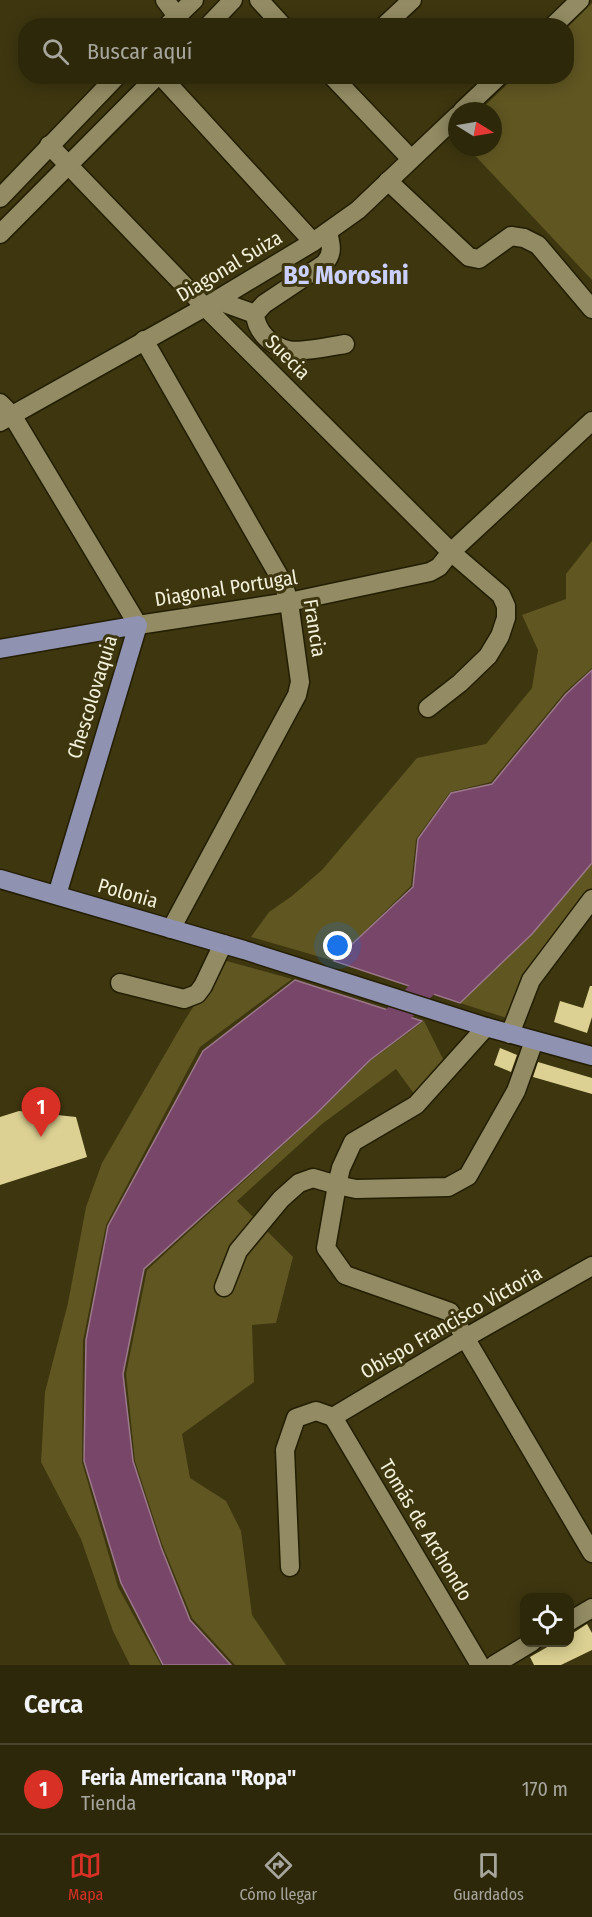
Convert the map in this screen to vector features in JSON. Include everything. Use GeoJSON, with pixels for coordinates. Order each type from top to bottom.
{"type":"FeatureCollection","features":[{"type":"Feature","properties":{"kind":"main road","name":"Diagonal Portugal"},"geometry":{"type":"LineString","coordinates":[[0,649],[138,625]]}},
{"type":"Feature","properties":{"kind":"main road","name":"Chescolovaquia"},"geometry":{"type":"LineString","coordinates":[[57,896],[138,625]]}},
{"type":"Feature","properties":{"kind":"main road","name":"Polonia"},"geometry":{"type":"LineString","coordinates":[[0,879],[244,950],[486,1027],[592,1056]]}},
{"type":"Feature","properties":{"kind":"street"},"geometry":{"type":"LineString","coordinates":[[165,0],[171,18]]}},
{"type":"Feature","properties":{"kind":"street"},"geometry":{"type":"LineString","coordinates":[[175,18],[194,0]]}},
{"type":"Feature","properties":{"kind":"street"},"geometry":{"type":"LineString","coordinates":[[216,18],[233,0]]}},
{"type":"Feature","properties":{"kind":"street"},"geometry":{"type":"LineString","coordinates":[[259,0],[276,18]]}},
{"type":"Feature","properties":{"kind":"street"},"geometry":{"type":"LineString","coordinates":[[393,18],[412,0]]}},
{"type":"Feature","properties":{"kind":"street"},"geometry":{"type":"LineString","coordinates":[[561,18],[580,0]]}},
{"type":"Feature","properties":{"kind":"street"},"geometry":{"type":"LineString","coordinates":[[0,198],[109,84]]}},
{"type":"Feature","properties":{"kind":"street"},"geometry":{"type":"LineString","coordinates":[[0,234],[151,84]]}},
{"type":"Feature","properties":{"kind":"street"},"geometry":{"type":"LineString","coordinates":[[167,84],[332,249],[330,257],[324,264],[264,304],[255,314]]}},
{"type":"Feature","properties":{"kind":"street"},"geometry":{"type":"LineString","coordinates":[[340,84],[411,159]]}},
{"type":"Feature","properties":{"kind":"street"},"geometry":{"type":"LineString","coordinates":[[472,102],[491,84]]}},
{"type":"Feature","properties":{"kind":"street","name":"Diagonal Suiza"},"geometry":{"type":"LineString","coordinates":[[4,413],[210,304],[320,237],[358,210],[448,124]]}},
{"type":"Feature","properties":{"kind":"street","name":"Suecia"},"geometry":{"type":"LineString","coordinates":[[49,145],[210,304],[451,552],[501,595],[507,606],[506,618],[500,636],[488,656],[460,683],[428,708]]}},
{"type":"Feature","properties":{"kind":"street"},"geometry":{"type":"LineString","coordinates":[[388,181],[468,257],[479,259],[511,236],[524,238],[538,245],[592,309]]}},
{"type":"Feature","properties":{"kind":"street"},"geometry":{"type":"LineString","coordinates":[[210,304],[255,314]]}},
{"type":"Feature","properties":{"kind":"street"},"geometry":{"type":"LineString","coordinates":[[255,314],[259,330],[270,341],[289,351],[345,344]]}},
{"type":"Feature","properties":{"kind":"street","name":"Francia"},"geometry":{"type":"LineString","coordinates":[[144,340],[283,582],[289,602],[300,682],[297,694],[171,929]]}},
{"type":"Feature","properties":{"kind":"street","name":"Chescolovaquia"},"geometry":{"type":"LineString","coordinates":[[4,413],[138,625]]}},
{"type":"Feature","properties":{"kind":"street","name":"Diagonal Portugal"},"geometry":{"type":"LineString","coordinates":[[138,625],[289,602],[419,576],[439,567],[451,552],[592,421]]}},
{"type":"Feature","properties":{"kind":"street"},"geometry":{"type":"LineString","coordinates":[[510,1034],[531,980],[592,899]]}},
{"type":"Feature","properties":{"kind":"street"},"geometry":{"type":"LineString","coordinates":[[120,983],[184,999],[197,994],[203,986],[223,944]]}},
{"type":"Feature","properties":{"kind":"street"},"geometry":{"type":"LineString","coordinates":[[486,1027],[416,1106],[354,1142],[341,1168],[326,1248],[345,1275],[450,1312],[592,1553]]}},
{"type":"Feature","properties":{"kind":"street"},"geometry":{"type":"LineString","coordinates":[[224,1287],[238,1251],[248,1236],[299,1183],[314,1178],[356,1189],[448,1187],[468,1176],[516,1091],[534,1041]]}},
{"type":"Feature","properties":{"kind":"street","name":"Obispo Francisco Victoria"},"geometry":{"type":"LineString","coordinates":[[333,1417],[592,1266]]}},
{"type":"Feature","properties":{"kind":"street"},"geometry":{"type":"LineString","coordinates":[[290,1567],[285,1450],[296,1418],[316,1411],[333,1417]]}},
{"type":"Feature","properties":{"kind":"street","name":"Tomás de Archondo"},"geometry":{"type":"LineString","coordinates":[[333,1417],[480,1665]]}},
{"type":"Feature","properties":{"kind":"street"},"geometry":{"type":"LineString","coordinates":[[574,1619],[592,1608]]}},
{"type":"Feature","properties":{"kind":"street"},"geometry":{"type":"LineString","coordinates":[[494,1665],[524,1647]]}},
{"type":"Feature","properties":{"kind":"shaded area"},"geometry":{"type":"Polygon","coordinates":[[[592,3],[592,280],[475,156],[502,156],[502,102],[489,102],[508,84],[574,84],[574,21],[592,3]]]}},
{"type":"Feature","properties":{"kind":"shaded area"},"geometry":{"type":"Polygon","coordinates":[[[592,541],[592,668],[565,692],[491,782],[450,792],[416,839],[411,886],[334,961],[251,937],[269,912],[322,870],[417,758],[486,744],[532,688],[538,650],[522,615],[566,599],[566,574],[592,541]]]}},
{"type":"Feature","properties":{"kind":"shaded area"},"geometry":{"type":"Polygon","coordinates":[[[592,670],[592,863],[532,934],[460,1003],[334,961],[413,887],[418,839],[451,793],[492,784],[566,694],[592,670]]]}},
{"type":"Feature","properties":{"kind":"shaded area"},"geometry":{"type":"Polygon","coordinates":[[[592,864],[592,891],[513,1020],[460,1003],[532,934],[592,864]]]}},
{"type":"Feature","properties":{"kind":"shaded area"},"geometry":{"type":"Polygon","coordinates":[[[223,960],[292,979],[200,1047],[106,1225],[83,1341],[82,1462],[118,1587],[161,1665],[130,1665],[113,1631],[81,1539],[41,1462],[45,1392],[68,1303],[86,1207],[102,1163],[183,1023],[223,960]]]}},
{"type":"Feature","properties":{"kind":"shaded area"},"geometry":{"type":"Polygon","coordinates":[[[295,980],[422,1021],[370,1060],[316,1114],[144,1269],[123,1374],[133,1461],[161,1547],[190,1620],[231,1665],[163,1665],[121,1583],[84,1461],[86,1340],[108,1226],[203,1051],[295,980]]]}},
{"type":"Feature","properties":{"kind":"shaded area"},"geometry":{"type":"Polygon","coordinates":[[[424,1021],[444,1061],[415,1095],[396,1069],[322,1124],[237,1201],[293,1257],[276,1323],[252,1325],[254,1382],[182,1434],[190,1478],[226,1501],[241,1531],[252,1615],[286,1665],[235,1665],[192,1618],[162,1544],[135,1461],[126,1374],[147,1270],[317,1114],[370,1061],[424,1021]]]}},
{"type":"Feature","properties":{"kind":"building"},"geometry":{"type":"Polygon","coordinates":[[[590,986],[592,986],[592,1017],[587,1033],[554,1022],[560,1001],[583,1008],[590,986]]]}},
{"type":"Feature","properties":{"kind":"building"},"geometry":{"type":"Polygon","coordinates":[[[500,1048],[517,1055],[511,1072],[494,1065],[500,1048]]]}},
{"type":"Feature","properties":{"kind":"building"},"geometry":{"type":"Polygon","coordinates":[[[538,1062],[592,1078],[592,1094],[533,1077],[538,1062]]]}},
{"type":"Feature","properties":{"kind":"building"},"geometry":{"type":"Polygon","coordinates":[[[19,1111],[76,1117],[87,1157],[0,1185],[0,1117],[19,1111]]]}},
{"type":"Feature","properties":{"kind":"building"},"geometry":{"type":"Polygon","coordinates":[[[587,1624],[592,1633],[592,1650],[561,1665],[534,1665],[530,1657],[547,1647],[574,1647],[574,1632],[587,1624]]]}},
{"type":"Feature","properties":{"kind":"waterway"},"geometry":{"type":"LineString","coordinates":[[373,1026],[386,1027],[431,980],[448,970]]}},
{"type":"Feature","properties":{"kind":"place","name":"Feria Americana \"Ropa\""},"geometry":{"type":"Point","coordinates":[41,1137]}},
{"type":"Feature","properties":{"kind":"district","name":"Bº Morosini"},"geometry":{"type":"Point","coordinates":[346,275]}}]}
